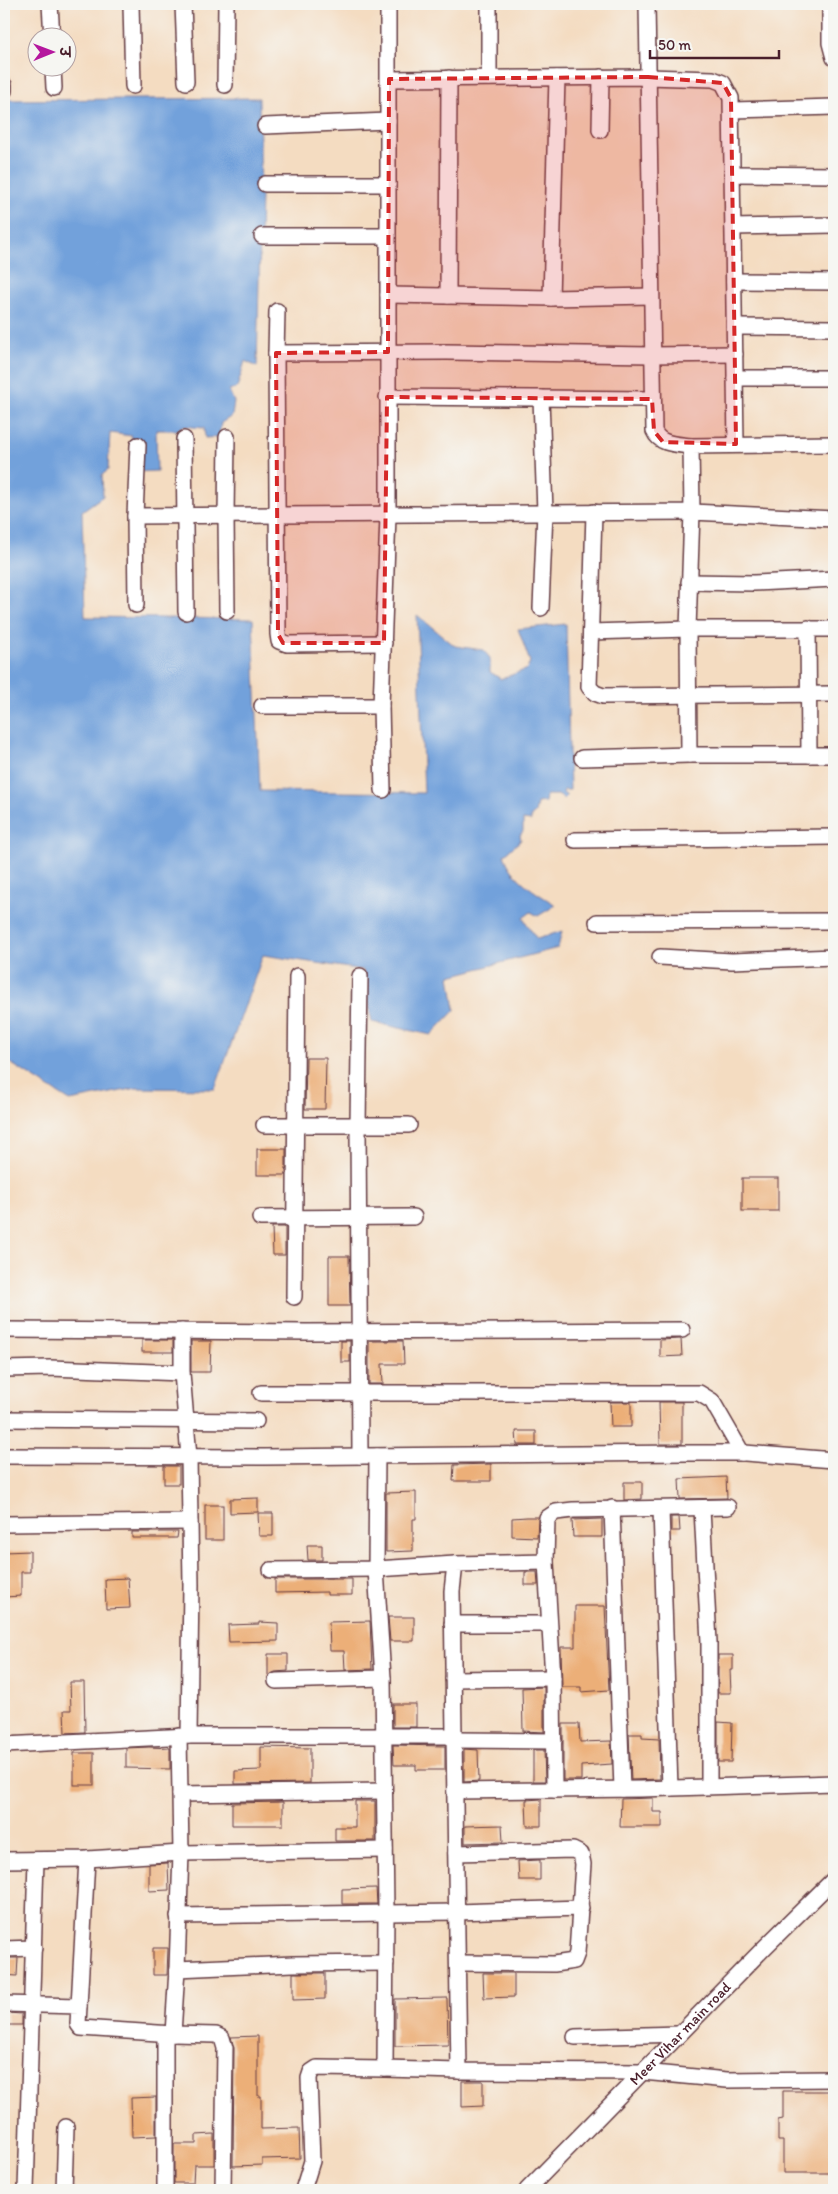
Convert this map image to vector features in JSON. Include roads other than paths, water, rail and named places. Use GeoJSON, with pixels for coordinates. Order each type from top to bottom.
{"type":"FeatureCollection","features":[{"type":"Feature","properties":{"kind":"street"},"geometry":{"type":"LineString","coordinates":[[50,4],[51,28]]}},
{"type":"Feature","properties":{"kind":"street"},"geometry":{"type":"LineString","coordinates":[[131,4],[133,86]]}},
{"type":"Feature","properties":{"kind":"street"},"geometry":{"type":"LineString","coordinates":[[183,4],[186,82]]}},
{"type":"Feature","properties":{"kind":"street"},"geometry":{"type":"LineString","coordinates":[[225,85],[226,4]]}},
{"type":"Feature","properties":{"kind":"street"},"geometry":{"type":"LineString","coordinates":[[383,790],[381,706],[388,516],[388,4]]}},
{"type":"Feature","properties":{"kind":"street"},"geometry":{"type":"LineString","coordinates":[[489,4],[489,78]]}},
{"type":"Feature","properties":{"kind":"street"},"geometry":{"type":"LineString","coordinates":[[647,4],[651,355],[654,431],[657,438],[664,442],[691,446],[834,444]]}},
{"type":"Feature","properties":{"kind":"street"},"geometry":{"type":"LineString","coordinates":[[831,6],[830,43],[834,58]]}},
{"type":"Feature","properties":{"kind":"street"},"geometry":{"type":"LineString","coordinates":[[600,130],[601,77]]}},
{"type":"Feature","properties":{"kind":"street"},"geometry":{"type":"LineString","coordinates":[[388,79],[648,77],[712,79],[723,83],[732,98],[736,444]]}},
{"type":"Feature","properties":{"kind":"street"},"geometry":{"type":"LineString","coordinates":[[54,78],[54,88]]}},
{"type":"Feature","properties":{"kind":"street"},"geometry":{"type":"LineString","coordinates":[[448,296],[449,78]]}},
{"type":"Feature","properties":{"kind":"street"},"geometry":{"type":"LineString","coordinates":[[552,298],[557,78]]}},
{"type":"Feature","properties":{"kind":"street"},"geometry":{"type":"LineString","coordinates":[[4,85],[4,91]]}},
{"type":"Feature","properties":{"kind":"street"},"geometry":{"type":"LineString","coordinates":[[732,110],[834,107]]}},
{"type":"Feature","properties":{"kind":"street"},"geometry":{"type":"LineString","coordinates":[[265,126],[388,121]]}},
{"type":"Feature","properties":{"kind":"street"},"geometry":{"type":"LineString","coordinates":[[732,174],[834,175]]}},
{"type":"Feature","properties":{"kind":"street"},"geometry":{"type":"LineString","coordinates":[[265,184],[388,184]]}},
{"type":"Feature","properties":{"kind":"street"},"geometry":{"type":"LineString","coordinates":[[733,227],[834,225]]}},
{"type":"Feature","properties":{"kind":"street"},"geometry":{"type":"LineString","coordinates":[[262,236],[388,236]]}},
{"type":"Feature","properties":{"kind":"street"},"geometry":{"type":"LineString","coordinates":[[734,282],[834,282]]}},
{"type":"Feature","properties":{"kind":"street"},"geometry":{"type":"LineString","coordinates":[[388,295],[552,298],[651,296]]}},
{"type":"Feature","properties":{"kind":"street"},"geometry":{"type":"LineString","coordinates":[[277,311],[279,640],[287,644],[384,644]]}},
{"type":"Feature","properties":{"kind":"street"},"geometry":{"type":"LineString","coordinates":[[735,328],[834,328]]}},
{"type":"Feature","properties":{"kind":"street"},"geometry":{"type":"LineString","coordinates":[[276,353],[735,354]]}},
{"type":"Feature","properties":{"kind":"street"},"geometry":{"type":"LineString","coordinates":[[736,378],[834,378]]}},
{"type":"Feature","properties":{"kind":"street"},"geometry":{"type":"LineString","coordinates":[[388,398],[652,399]]}},
{"type":"Feature","properties":{"kind":"street"},"geometry":{"type":"LineString","coordinates":[[540,608],[545,512],[541,398]]}},
{"type":"Feature","properties":{"kind":"street"},"geometry":{"type":"LineString","coordinates":[[227,437],[227,611]]}},
{"type":"Feature","properties":{"kind":"street"},"geometry":{"type":"LineString","coordinates":[[184,439],[186,612]]}},
{"type":"Feature","properties":{"kind":"street"},"geometry":{"type":"LineString","coordinates":[[136,605],[135,516],[138,445]]}},
{"type":"Feature","properties":{"kind":"street"},"geometry":{"type":"LineString","coordinates":[[689,755],[688,629],[692,512],[691,446]]}},
{"type":"Feature","properties":{"kind":"street"},"geometry":{"type":"LineString","coordinates":[[135,516],[388,516],[545,512],[692,512],[834,519]]}},
{"type":"Feature","properties":{"kind":"street"},"geometry":{"type":"LineString","coordinates":[[594,512],[589,687],[595,693],[603,696],[834,694]]}},
{"type":"Feature","properties":{"kind":"street"},"geometry":{"type":"LineString","coordinates":[[690,582],[754,583],[834,579]]}},
{"type":"Feature","properties":{"kind":"street"},"geometry":{"type":"LineString","coordinates":[[808,628],[809,755]]}},
{"type":"Feature","properties":{"kind":"street"},"geometry":{"type":"LineString","coordinates":[[591,632],[688,629],[834,629]]}},
{"type":"Feature","properties":{"kind":"street"},"geometry":{"type":"LineString","coordinates":[[262,706],[381,706]]}},
{"type":"Feature","properties":{"kind":"street"},"geometry":{"type":"LineString","coordinates":[[582,758],[689,755],[834,755]]}},
{"type":"Feature","properties":{"kind":"street"},"geometry":{"type":"LineString","coordinates":[[575,840],[834,837]]}},
{"type":"Feature","properties":{"kind":"street"},"geometry":{"type":"LineString","coordinates":[[597,922],[834,921]]}},
{"type":"Feature","properties":{"kind":"street"},"geometry":{"type":"LineString","coordinates":[[660,957],[732,961],[834,957]]}},
{"type":"Feature","properties":{"kind":"street"},"geometry":{"type":"LineString","coordinates":[[294,1297],[297,976]]}},
{"type":"Feature","properties":{"kind":"street"},"geometry":{"type":"LineString","coordinates":[[360,976],[358,1125],[360,1456]]}},
{"type":"Feature","properties":{"kind":"street"},"geometry":{"type":"LineString","coordinates":[[264,1125],[409,1125]]}},
{"type":"Feature","properties":{"kind":"street"},"geometry":{"type":"LineString","coordinates":[[260,1218],[414,1217]]}},
{"type":"Feature","properties":{"kind":"street"},"geometry":{"type":"LineString","coordinates":[[4,1330],[360,1332],[682,1330]]}},
{"type":"Feature","properties":{"kind":"street"},"geometry":{"type":"LineString","coordinates":[[165,2190],[169,2034],[177,1969],[181,1853],[180,1794],[184,1736],[190,1522],[188,1420],[182,1374],[182,1331]]}},
{"type":"Feature","properties":{"kind":"street"},"geometry":{"type":"LineString","coordinates":[[4,1369],[50,1368],[182,1374]]}},
{"type":"Feature","properties":{"kind":"street"},"geometry":{"type":"LineString","coordinates":[[261,1393],[699,1393],[712,1401],[742,1453]]}},
{"type":"Feature","properties":{"kind":"street"},"geometry":{"type":"LineString","coordinates":[[4,1419],[256,1421]]}},
{"type":"Feature","properties":{"kind":"street"},"geometry":{"type":"LineString","coordinates":[[4,1456],[189,1457],[742,1453],[834,1460]]}},
{"type":"Feature","properties":{"kind":"street"},"geometry":{"type":"LineString","coordinates":[[377,1456],[376,1569],[383,1678],[382,1736],[386,1912],[385,2068]]}},
{"type":"Feature","properties":{"kind":"street"},"geometry":{"type":"LineString","coordinates":[[554,1790],[553,1678],[545,1525],[550,1515],[573,1510],[612,1508],[702,1509],[728,1507]]}},
{"type":"Feature","properties":{"kind":"street"},"geometry":{"type":"LineString","coordinates":[[612,1508],[622,1789]]}},
{"type":"Feature","properties":{"kind":"street"},"geometry":{"type":"LineString","coordinates":[[661,1509],[670,1788]]}},
{"type":"Feature","properties":{"kind":"street"},"geometry":{"type":"LineString","coordinates":[[702,1509],[708,1642],[709,1786]]}},
{"type":"Feature","properties":{"kind":"street"},"geometry":{"type":"LineString","coordinates":[[4,1524],[190,1522]]}},
{"type":"Feature","properties":{"kind":"street"},"geometry":{"type":"LineString","coordinates":[[272,1570],[376,1569],[455,1564],[546,1562]]}},
{"type":"Feature","properties":{"kind":"street"},"geometry":{"type":"LineString","coordinates":[[455,1564],[452,1591],[452,1624],[459,2071]]}},
{"type":"Feature","properties":{"kind":"street"},"geometry":{"type":"LineString","coordinates":[[452,1624],[549,1624]]}},
{"type":"Feature","properties":{"kind":"street"},"geometry":{"type":"LineString","coordinates":[[276,1681],[383,1678]]}},
{"type":"Feature","properties":{"kind":"street"},"geometry":{"type":"LineString","coordinates":[[454,1679],[553,1678]]}},
{"type":"Feature","properties":{"kind":"street"},"geometry":{"type":"LineString","coordinates":[[4,1745],[184,1736],[382,1736],[554,1741]]}},
{"type":"Feature","properties":{"kind":"street"},"geometry":{"type":"LineString","coordinates":[[455,1790],[622,1789],[834,1783]]}},
{"type":"Feature","properties":{"kind":"street"},"geometry":{"type":"LineString","coordinates":[[180,1794],[384,1791]]}},
{"type":"Feature","properties":{"kind":"street"},"geometry":{"type":"LineString","coordinates":[[4,1860],[87,1859],[181,1853],[385,1850]]}},
{"type":"Feature","properties":{"kind":"street"},"geometry":{"type":"LineString","coordinates":[[456,1853],[572,1850],[578,1851],[583,1864],[578,1953],[574,1961],[554,1964],[458,1963]]}},
{"type":"Feature","properties":{"kind":"street"},"geometry":{"type":"LineString","coordinates":[[87,1859],[78,2024],[80,2028],[216,2035],[222,2038],[225,2048],[223,2190]]}},
{"type":"Feature","properties":{"kind":"street"},"geometry":{"type":"LineString","coordinates":[[26,2190],[36,1860]]}},
{"type":"Feature","properties":{"kind":"street","name":"Meer Vihar main road"},"geometry":{"type":"LineString","coordinates":[[527,2190],[834,1878]]}},
{"type":"Feature","properties":{"kind":"street"},"geometry":{"type":"LineString","coordinates":[[178,1916],[457,1912],[581,1908]]}},
{"type":"Feature","properties":{"kind":"street"},"geometry":{"type":"LineString","coordinates":[[4,1949],[34,1948]]}},
{"type":"Feature","properties":{"kind":"street"},"geometry":{"type":"LineString","coordinates":[[177,1969],[293,1964],[386,1963]]}},
{"type":"Feature","properties":{"kind":"street"},"geometry":{"type":"LineString","coordinates":[[4,2004],[79,2006]]}},
{"type":"Feature","properties":{"kind":"street"},"geometry":{"type":"LineString","coordinates":[[575,2037],[679,2034]]}},
{"type":"Feature","properties":{"kind":"street"},"geometry":{"type":"LineString","coordinates":[[303,2190],[312,2160],[309,2078],[311,2072],[317,2068],[643,2072],[727,2080],[834,2079]]}},
{"type":"Feature","properties":{"kind":"street"},"geometry":{"type":"LineString","coordinates":[[64,2190],[66,2127]]}},
{"type":"Feature","properties":{"kind":"water"},"geometry":{"type":"Polygon","coordinates":[[[259,98],[261,195],[257,367],[245,361],[237,388],[229,390],[234,402],[232,416],[221,423],[219,437],[205,438],[204,428],[182,426],[178,430],[156,430],[157,471],[134,472],[132,436],[110,433],[108,470],[102,475],[103,496],[82,511],[85,617],[253,619],[260,791],[424,793],[417,615],[455,646],[483,650],[490,658],[490,672],[501,679],[527,669],[530,662],[518,629],[566,624],[570,790],[564,790],[563,793],[567,796],[564,799],[558,795],[546,795],[545,802],[537,803],[535,813],[531,816],[531,821],[523,820],[521,840],[504,855],[518,878],[532,890],[556,905],[538,916],[531,912],[523,918],[537,939],[562,931],[558,948],[450,976],[455,1010],[431,1035],[372,1022],[363,970],[263,955],[215,1089],[137,1088],[70,1101],[4,1059],[4,100],[259,98]]]}}]}
